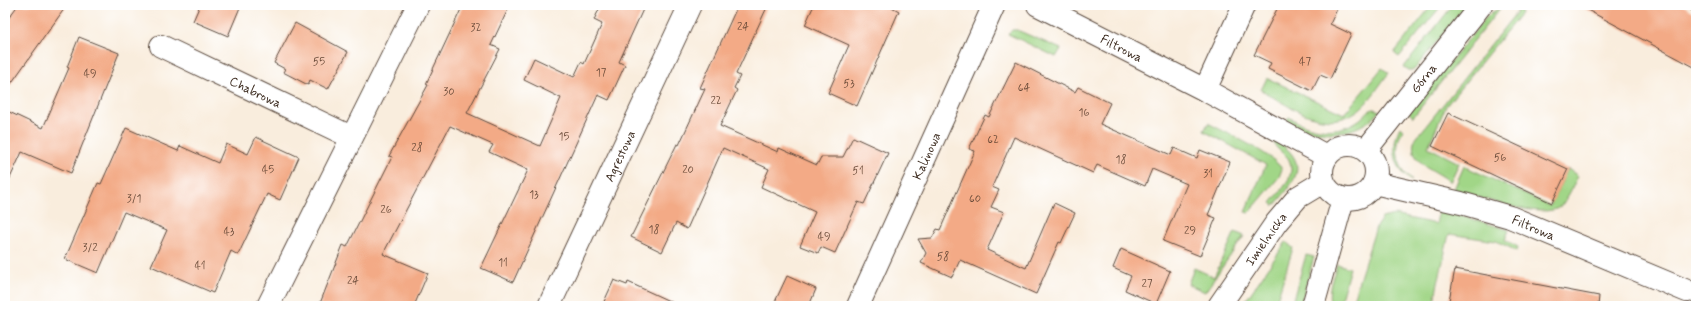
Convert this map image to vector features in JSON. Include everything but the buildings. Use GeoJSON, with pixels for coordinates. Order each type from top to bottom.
{"type":"FeatureCollection","features":[{"type":"Feature","properties":{"kind":"street"},"geometry":{"type":"LineString","coordinates":[[268,306],[418,5]]}},
{"type":"Feature","properties":{"kind":"street","name":"Agrestowa"},"geometry":{"type":"LineString","coordinates":[[550,306],[690,5]]}},
{"type":"Feature","properties":{"kind":"street","name":"Kalinowa"},"geometry":{"type":"LineString","coordinates":[[858,306],[994,5]]}},
{"type":"Feature","properties":{"kind":"street","name":"Filtrowa"},"geometry":{"type":"LineString","coordinates":[[1038,5],[1205,90],[1326,156]]}},
{"type":"Feature","properties":{"kind":"street"},"geometry":{"type":"LineString","coordinates":[[1205,90],[1244,5]]}},
{"type":"Feature","properties":{"kind":"street","name":"Górna"},"geometry":{"type":"LineString","coordinates":[[1366,150],[1481,5]]}},
{"type":"Feature","properties":{"kind":"street","name":"Chabrowa"},"geometry":{"type":"LineString","coordinates":[[160,46],[351,137]]}},
{"type":"Feature","properties":{"kind":"street"},"geometry":{"type":"LineString","coordinates":[[1344,144],[1352,144],[1366,150],[1372,156],[1375,165],[1376,174],[1371,188],[1356,199],[1343,199],[1334,196],[1323,182],[1321,169],[1326,156],[1337,147],[1344,144]]}},
{"type":"Feature","properties":{"kind":"street","name":"Imielnicka"},"geometry":{"type":"LineString","coordinates":[[1219,306],[1276,223],[1298,196],[1323,182]]}},
{"type":"Feature","properties":{"kind":"street","name":"Filtrowa"},"geometry":{"type":"LineString","coordinates":[[1374,183],[1461,203],[1510,217],[1687,291]]}},
{"type":"Feature","properties":{"kind":"street"},"geometry":{"type":"LineString","coordinates":[[1313,306],[1343,199]]}},
{"type":"Feature","properties":{"kind":"green space"},"geometry":{"type":"Polygon","coordinates":[[[1432,5],[1442,5],[1399,57],[1394,53],[1432,5]]]}},
{"type":"Feature","properties":{"kind":"green space"},"geometry":{"type":"Polygon","coordinates":[[[1453,5],[1466,5],[1414,70],[1409,70],[1404,67],[1453,5]]]}},
{"type":"Feature","properties":{"kind":"green space"},"geometry":{"type":"Polygon","coordinates":[[[1501,7],[1413,117],[1409,113],[1484,20],[1491,13],[1501,7]]]}},
{"type":"Feature","properties":{"kind":"green space"},"geometry":{"type":"Polygon","coordinates":[[[1519,9],[1522,12],[1446,106],[1428,147],[1459,163],[1450,182],[1425,166],[1420,161],[1416,156],[1414,141],[1519,9]]]}},
{"type":"Feature","properties":{"kind":"green space"},"geometry":{"type":"Polygon","coordinates":[[[1012,30],[1017,30],[1061,49],[1056,57],[1008,34],[1012,30]]]}},
{"type":"Feature","properties":{"kind":"green space"},"geometry":{"type":"Polygon","coordinates":[[[1382,68],[1389,73],[1366,103],[1357,111],[1345,117],[1332,120],[1320,119],[1295,110],[1261,90],[1267,78],[1344,114],[1382,68]]]}},
{"type":"Feature","properties":{"kind":"green space"},"geometry":{"type":"Polygon","coordinates":[[[1374,109],[1380,111],[1359,127],[1335,133],[1310,130],[1297,126],[1286,120],[1289,117],[1297,122],[1315,128],[1342,128],[1351,125],[1374,109]]]}},
{"type":"Feature","properties":{"kind":"green space"},"geometry":{"type":"Polygon","coordinates":[[[1208,123],[1269,156],[1282,169],[1279,177],[1249,213],[1245,212],[1266,165],[1204,131],[1208,123]]]}},
{"type":"Feature","properties":{"kind":"green space"},"geometry":{"type":"Polygon","coordinates":[[[1400,127],[1403,130],[1400,135],[1398,146],[1399,162],[1404,172],[1411,178],[1412,181],[1401,170],[1396,157],[1395,142],[1400,127]]]}},
{"type":"Feature","properties":{"kind":"green space"},"geometry":{"type":"Polygon","coordinates":[[[1276,140],[1294,157],[1297,165],[1294,180],[1274,206],[1271,203],[1287,182],[1291,170],[1291,164],[1288,158],[1274,144],[1276,140]]]}},
{"type":"Feature","properties":{"kind":"green space"},"geometry":{"type":"Polygon","coordinates":[[[1464,166],[1550,206],[1568,169],[1578,176],[1561,206],[1552,210],[1540,211],[1509,206],[1454,189],[1464,166]]]}},
{"type":"Feature","properties":{"kind":"green space"},"geometry":{"type":"Polygon","coordinates":[[[1439,209],[1509,230],[1505,240],[1518,247],[1517,251],[1496,241],[1449,234],[1433,306],[1351,306],[1376,227],[1382,218],[1394,215],[1436,224],[1439,209]]]}},
{"type":"Feature","properties":{"kind":"green space"},"geometry":{"type":"Polygon","coordinates":[[[1235,232],[1244,236],[1205,292],[1188,284],[1194,268],[1214,277],[1235,232]]]}},
{"type":"Feature","properties":{"kind":"green space"},"geometry":{"type":"Polygon","coordinates":[[[1286,242],[1293,248],[1275,306],[1242,306],[1286,242]]]}},
{"type":"Feature","properties":{"kind":"green space"},"geometry":{"type":"Polygon","coordinates":[[[1306,255],[1314,257],[1300,306],[1292,303],[1306,255]]]}},
{"type":"Feature","properties":{"kind":"green space"},"geometry":{"type":"Polygon","coordinates":[[[1337,264],[1350,268],[1339,306],[1331,306],[1329,296],[1337,264]]]}}]}
